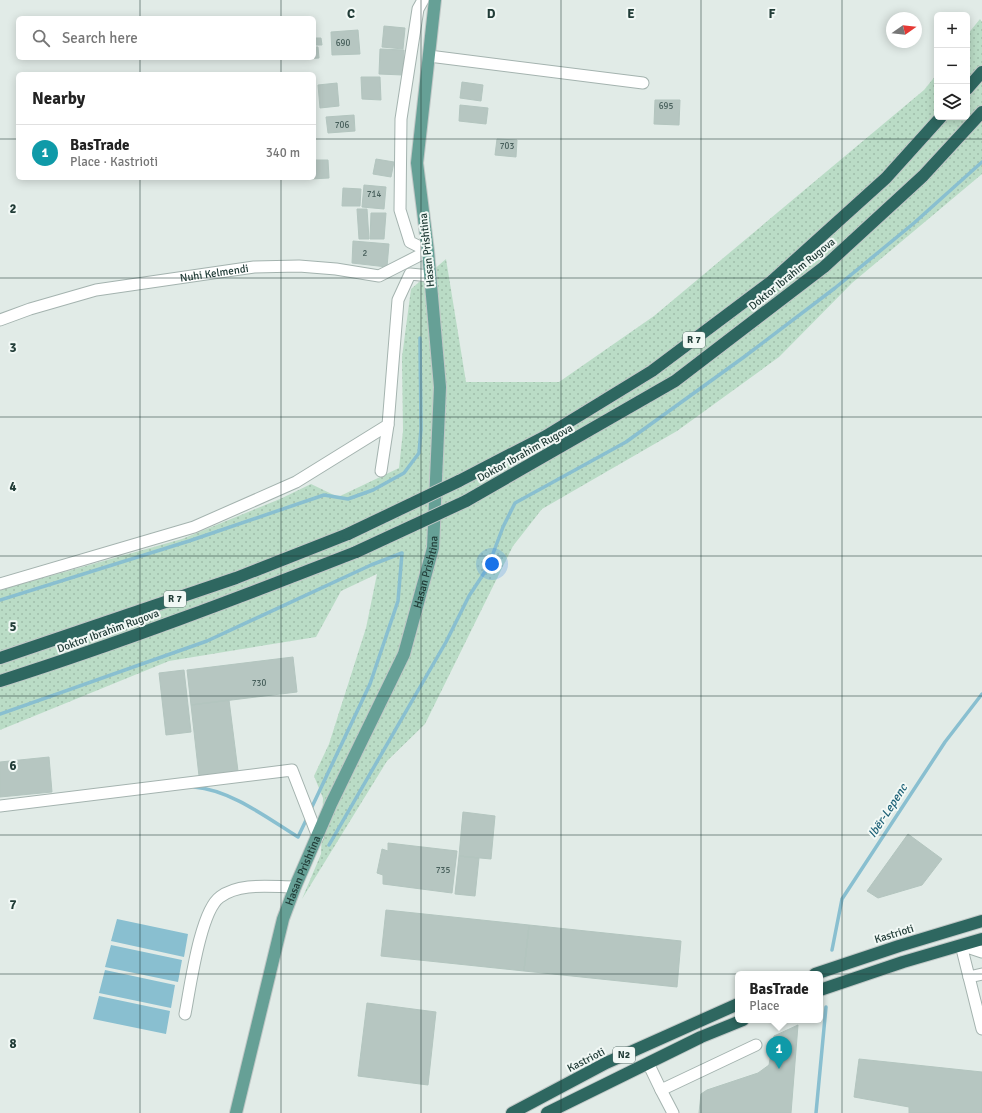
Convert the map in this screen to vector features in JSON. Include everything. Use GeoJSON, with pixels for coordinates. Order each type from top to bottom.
{"type":"FeatureCollection","features":[{"type":"Feature","properties":{"kind":"highway"},"geometry":{"type":"LineString","coordinates":[[970,86],[982,72]]}},
{"type":"Feature","properties":{"kind":"highway","name":"Doktor Ibrahim Rugova"},"geometry":{"type":"LineString","coordinates":[[0,681],[65,660],[240,597],[356,552],[466,501],[676,381],[824,268],[923,176],[982,112]]}},
{"type":"Feature","properties":{"kind":"highway","name":"Doktor Ibrahim Rugova"},"geometry":{"type":"LineString","coordinates":[[0,658],[236,578],[348,534],[459,481],[546,436],[652,371],[772,281],[886,178],[938,120]]}},
{"type":"Feature","properties":{"kind":"highway","name":"Kastrioti"},"geometry":{"type":"LineString","coordinates":[[823,972],[899,946],[982,921]]}},
{"type":"Feature","properties":{"kind":"highway"},"geometry":{"type":"LineString","coordinates":[[823,989],[982,939]]}},
{"type":"Feature","properties":{"kind":"highway","name":"Kastrioti"},"geometry":{"type":"LineString","coordinates":[[512,1113],[606,1063],[735,1005]]}},
{"type":"Feature","properties":{"kind":"highway","name":"N2"},"geometry":{"type":"LineString","coordinates":[[547,1113],[648,1063],[736,1023]]}},
{"type":"Feature","properties":{"kind":"main road","name":"Hasan Prishtina"},"geometry":{"type":"LineString","coordinates":[[236,1113],[283,919],[295,887],[335,797],[404,654],[433,548],[440,387],[428,251],[417,163],[435,0]]}},
{"type":"Feature","properties":{"kind":"street"},"geometry":{"type":"LineString","coordinates":[[423,0],[418,9],[402,119],[400,210],[410,242],[428,251]]}},
{"type":"Feature","properties":{"kind":"street"},"geometry":{"type":"LineString","coordinates":[[429,56],[643,83]]}},
{"type":"Feature","properties":{"kind":"street","name":"Nuhi Kelmendi"},"geometry":{"type":"LineString","coordinates":[[0,320],[30,309],[96,290],[254,267],[299,266],[329,268],[379,276],[428,251]]}},
{"type":"Feature","properties":{"kind":"street"},"geometry":{"type":"LineString","coordinates":[[381,471],[388,425],[398,300],[410,274],[430,276]]}},
{"type":"Feature","properties":{"kind":"street"},"geometry":{"type":"LineString","coordinates":[[0,584],[194,527],[296,482],[388,425]]}},
{"type":"Feature","properties":{"kind":"street"},"geometry":{"type":"LineString","coordinates":[[0,806],[292,770],[318,837]]}},
{"type":"Feature","properties":{"kind":"street"},"geometry":{"type":"LineString","coordinates":[[185,1014],[197,950],[205,922],[219,897],[236,889],[259,886],[295,887]]}},
{"type":"Feature","properties":{"kind":"street"},"geometry":{"type":"LineString","coordinates":[[961,945],[982,952]]}},
{"type":"Feature","properties":{"kind":"street"},"geometry":{"type":"LineString","coordinates":[[961,945],[982,1029]]}},
{"type":"Feature","properties":{"kind":"street"},"geometry":{"type":"LineString","coordinates":[[969,977],[982,974]]}},
{"type":"Feature","properties":{"kind":"street"},"geometry":{"type":"LineString","coordinates":[[661,1090],[756,1045]]}},
{"type":"Feature","properties":{"kind":"street"},"geometry":{"type":"LineString","coordinates":[[648,1063],[673,1113]]}},
{"type":"Feature","properties":{"kind":"green space"},"geometry":{"type":"Polygon","coordinates":[[[980,19],[982,22],[982,174],[852,283],[779,357],[677,431],[542,509],[513,546],[425,724],[387,761],[302,899],[321,854],[323,798],[314,776],[329,744],[366,628],[377,574],[341,591],[316,637],[169,661],[0,730],[0,590],[182,539],[280,499],[311,484],[338,497],[399,468],[403,431],[402,357],[411,289],[446,259],[466,382],[559,382],[654,316],[924,90],[934,78],[934,120],[970,120],[970,31],[980,19]]]}},
{"type":"Feature","properties":{"kind":"water"},"geometry":{"type":"Polygon","coordinates":[[[117,919],[188,934],[184,957],[111,941],[117,919]]]}},
{"type":"Feature","properties":{"kind":"water"},"geometry":{"type":"Polygon","coordinates":[[[111,945],[182,960],[178,982],[105,967],[111,945]]]}},
{"type":"Feature","properties":{"kind":"water"},"geometry":{"type":"Polygon","coordinates":[[[105,970],[175,985],[171,1008],[99,993],[105,970]]]}},
{"type":"Feature","properties":{"kind":"water"},"geometry":{"type":"Polygon","coordinates":[[[99,996],[170,1011],[166,1034],[93,1019],[99,996]]]}},
{"type":"Feature","properties":{"kind":"building"},"geometry":{"type":"Polygon","coordinates":[[[384,26],[405,28],[403,49],[382,47],[384,26]]]}},
{"type":"Feature","properties":{"kind":"building"},"geometry":{"type":"Polygon","coordinates":[[[358,30],[360,54],[332,55],[331,32],[358,30]]]}},
{"type":"Feature","properties":{"kind":"building"},"geometry":{"type":"Polygon","coordinates":[[[316,38],[321,38],[322,45],[316,45],[316,38]]]}},
{"type":"Feature","properties":{"kind":"building"},"geometry":{"type":"Polygon","coordinates":[[[316,47],[318,47],[319,58],[316,58],[316,47]]]}},
{"type":"Feature","properties":{"kind":"building"},"geometry":{"type":"Polygon","coordinates":[[[380,49],[404,50],[403,75],[379,74],[380,49]]]}},
{"type":"Feature","properties":{"kind":"building"},"geometry":{"type":"Polygon","coordinates":[[[361,77],[380,77],[381,100],[362,99],[361,77]]]}},
{"type":"Feature","properties":{"kind":"building"},"geometry":{"type":"Polygon","coordinates":[[[462,82],[483,85],[481,101],[460,98],[462,82]]]}},
{"type":"Feature","properties":{"kind":"building"},"geometry":{"type":"Polygon","coordinates":[[[337,83],[339,106],[320,108],[318,85],[337,83]]]}},
{"type":"Feature","properties":{"kind":"building"},"geometry":{"type":"Polygon","coordinates":[[[655,100],[680,100],[679,125],[654,124],[655,100]]]}},
{"type":"Feature","properties":{"kind":"building"},"geometry":{"type":"Polygon","coordinates":[[[460,105],[488,108],[486,124],[459,121],[460,105]]]}},
{"type":"Feature","properties":{"kind":"building"},"geometry":{"type":"Polygon","coordinates":[[[354,115],[355,131],[328,133],[326,117],[354,115]]]}},
{"type":"Feature","properties":{"kind":"building"},"geometry":{"type":"Polygon","coordinates":[[[497,139],[517,140],[516,157],[495,155],[497,139]]]}},
{"type":"Feature","properties":{"kind":"building"},"geometry":{"type":"Polygon","coordinates":[[[376,159],[394,162],[391,177],[373,174],[376,159]]]}},
{"type":"Feature","properties":{"kind":"building"},"geometry":{"type":"Polygon","coordinates":[[[316,160],[328,160],[329,178],[316,179],[316,160]]]}},
{"type":"Feature","properties":{"kind":"building"},"geometry":{"type":"Polygon","coordinates":[[[364,185],[386,187],[384,209],[362,207],[364,185]]]}},
{"type":"Feature","properties":{"kind":"building"},"geometry":{"type":"Polygon","coordinates":[[[343,188],[361,189],[360,206],[342,206],[343,188]]]}},
{"type":"Feature","properties":{"kind":"building"},"geometry":{"type":"Polygon","coordinates":[[[357,209],[367,209],[369,239],[359,239],[357,209]]]}},
{"type":"Feature","properties":{"kind":"building"},"geometry":{"type":"Polygon","coordinates":[[[371,213],[386,213],[384,239],[370,239],[371,213]]]}},
{"type":"Feature","properties":{"kind":"building"},"geometry":{"type":"Polygon","coordinates":[[[353,241],[389,244],[387,267],[352,263],[353,241]]]}},
{"type":"Feature","properties":{"kind":"building"},"geometry":{"type":"Polygon","coordinates":[[[293,657],[297,692],[191,705],[187,670],[293,657]]]}},
{"type":"Feature","properties":{"kind":"building"},"geometry":{"type":"Polygon","coordinates":[[[184,670],[191,732],[166,735],[159,673],[184,670]]]}},
{"type":"Feature","properties":{"kind":"building"},"geometry":{"type":"Polygon","coordinates":[[[229,700],[238,771],[199,776],[191,705],[229,700]]]}},
{"type":"Feature","properties":{"kind":"building"},"geometry":{"type":"Polygon","coordinates":[[[49,757],[52,792],[0,797],[0,762],[49,757]]]}},
{"type":"Feature","properties":{"kind":"building"},"geometry":{"type":"Polygon","coordinates":[[[463,812],[495,816],[491,859],[459,856],[463,812]]]}},
{"type":"Feature","properties":{"kind":"building"},"geometry":{"type":"Polygon","coordinates":[[[908,834],[942,859],[922,885],[878,898],[867,891],[908,834]]]}},
{"type":"Feature","properties":{"kind":"building"},"geometry":{"type":"Polygon","coordinates":[[[388,843],[457,851],[452,893],[383,884],[383,875],[377,873],[382,849],[388,851],[388,843]]]}},
{"type":"Feature","properties":{"kind":"building"},"geometry":{"type":"Polygon","coordinates":[[[459,856],[479,858],[475,896],[455,894],[459,856]]]}},
{"type":"Feature","properties":{"kind":"building"},"geometry":{"type":"Polygon","coordinates":[[[386,910],[529,925],[524,971],[381,956],[386,910]]]}},
{"type":"Feature","properties":{"kind":"building"},"geometry":{"type":"Polygon","coordinates":[[[529,925],[681,941],[677,987],[524,971],[529,925]]]}},
{"type":"Feature","properties":{"kind":"building"},"geometry":{"type":"Polygon","coordinates":[[[367,1003],[436,1012],[428,1085],[358,1076],[367,1003]]]}},
{"type":"Feature","properties":{"kind":"building"},"geometry":{"type":"Polygon","coordinates":[[[798,1025],[791,1113],[699,1113],[701,1094],[707,1090],[758,1073],[769,1065],[774,1036],[798,1025]]]}},
{"type":"Feature","properties":{"kind":"building"},"geometry":{"type":"Polygon","coordinates":[[[859,1059],[982,1072],[982,1113],[909,1113],[909,1107],[854,1097],[859,1059]]]}},
{"type":"Feature","properties":{"kind":"waterway"},"geometry":{"type":"LineString","coordinates":[[329,845],[446,642],[469,596],[488,567],[503,527],[515,503],[626,442],[744,357],[835,288],[914,223],[982,162]]}},
{"type":"Feature","properties":{"kind":"waterway"},"geometry":{"type":"LineString","coordinates":[[0,600],[189,541],[324,495],[348,499],[373,490],[404,473],[419,453],[421,429],[420,338]]}},
{"type":"Feature","properties":{"kind":"waterway"},"geometry":{"type":"LineString","coordinates":[[0,714],[207,641],[371,565],[402,553],[398,601],[370,684],[310,811]]}},
{"type":"Feature","properties":{"kind":"waterway","name":"Ibër-Lepenc"},"geometry":{"type":"LineString","coordinates":[[832,950],[842,899],[945,742],[982,694]]}},
{"type":"Feature","properties":{"kind":"waterway"},"geometry":{"type":"LineString","coordinates":[[194,787],[222,793],[235,799],[298,837],[308,816]]}},
{"type":"Feature","properties":{"kind":"waterway","name":"Ibër-Lepenc"},"geometry":{"type":"LineString","coordinates":[[816,1113],[826,1007]]}},
{"type":"Feature","properties":{"kind":"place","name":"BasTrade"},"geometry":{"type":"Point","coordinates":[779,1069]}}]}
